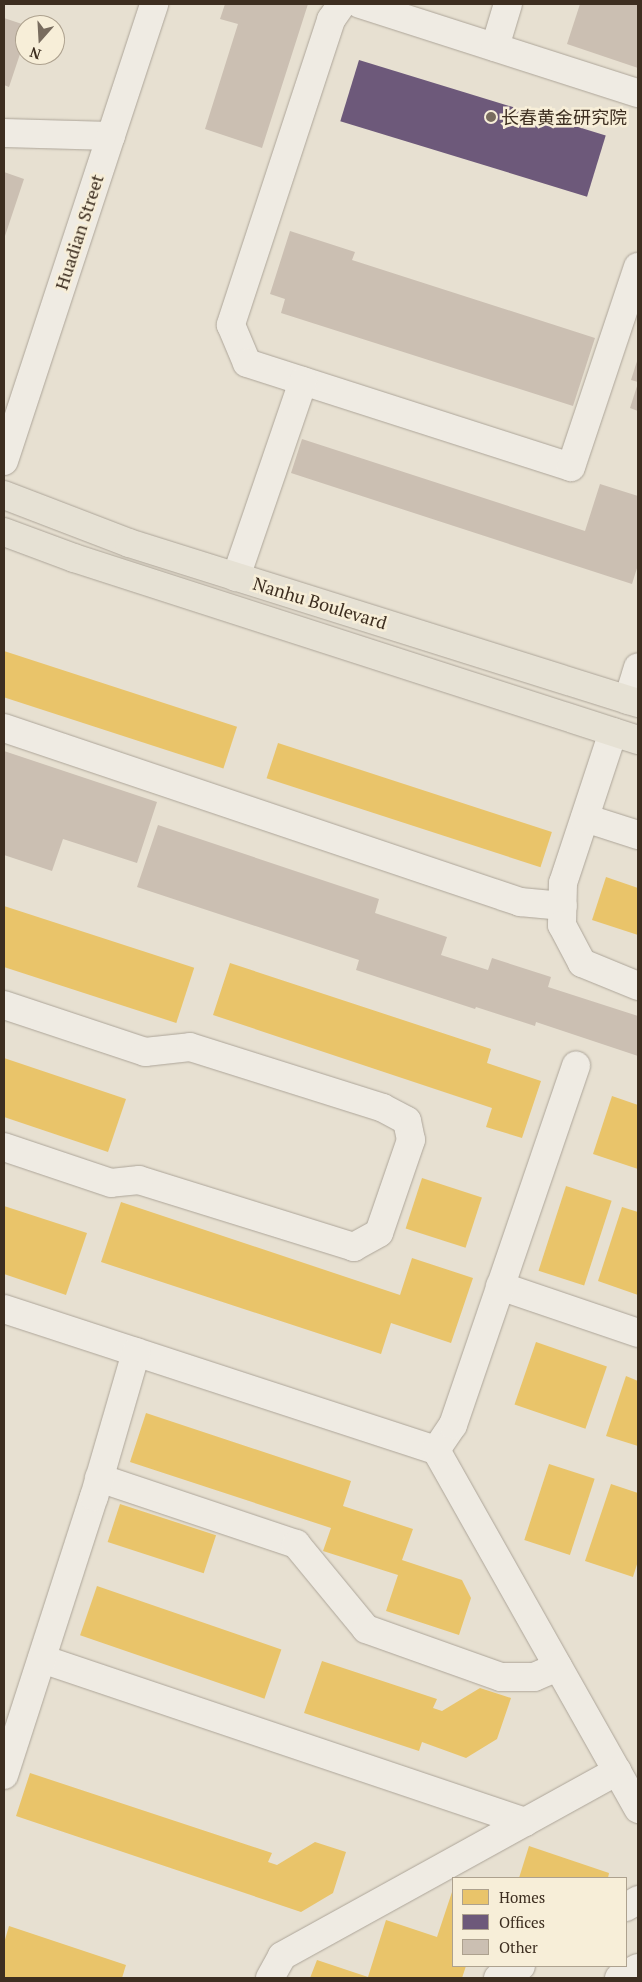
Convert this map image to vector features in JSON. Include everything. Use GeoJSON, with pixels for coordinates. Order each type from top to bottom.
{"type":"FeatureCollection","features":[{"type":"Feature","properties":{"kind":"main road","name":"Nanhu Boulevard"},"geometry":{"type":"LineString","coordinates":[[4,495],[129,543],[633,701]]}},
{"type":"Feature","properties":{"kind":"main road","name":"Nanhu Boulevard"},"geometry":{"type":"LineString","coordinates":[[4,532],[74,558],[638,740]]}},
{"type":"Feature","properties":{"kind":"street","name":"Huadian Street"},"geometry":{"type":"LineString","coordinates":[[6,445],[154,4]]}},
{"type":"Feature","properties":{"kind":"street"},"geometry":{"type":"LineString","coordinates":[[342,4],[331,20],[231,325],[247,362],[571,467],[638,267]]}},
{"type":"Feature","properties":{"kind":"street"},"geometry":{"type":"LineString","coordinates":[[360,4],[638,93]]}},
{"type":"Feature","properties":{"kind":"street"},"geometry":{"type":"LineString","coordinates":[[495,47],[508,4]]}},
{"type":"Feature","properties":{"kind":"street"},"geometry":{"type":"LineString","coordinates":[[4,132],[111,136]]}},
{"type":"Feature","properties":{"kind":"street"},"geometry":{"type":"LineString","coordinates":[[236,577],[303,381]]}},
{"type":"Feature","properties":{"kind":"street"},"geometry":{"type":"LineString","coordinates":[[633,701],[638,667]]}},
{"type":"Feature","properties":{"kind":"street"},"geometry":{"type":"LineString","coordinates":[[4,728],[520,902],[563,906]]}},
{"type":"Feature","properties":{"kind":"street"},"geometry":{"type":"LineString","coordinates":[[613,732],[564,883],[562,925],[582,963],[638,986]]}},
{"type":"Feature","properties":{"kind":"street"},"geometry":{"type":"LineString","coordinates":[[585,818],[638,835]]}},
{"type":"Feature","properties":{"kind":"street"},"geometry":{"type":"LineString","coordinates":[[4,1005],[145,1052],[190,1047],[383,1108],[407,1121],[411,1140],[379,1233],[354,1247],[139,1180],[111,1183],[4,1147]]}},
{"type":"Feature","properties":{"kind":"street"},"geometry":{"type":"LineString","coordinates":[[436,1450],[453,1425],[576,1065]]}},
{"type":"Feature","properties":{"kind":"street"},"geometry":{"type":"LineString","coordinates":[[500,1286],[638,1333]]}},
{"type":"Feature","properties":{"kind":"street"},"geometry":{"type":"LineString","coordinates":[[4,1309],[436,1450],[638,1809]]}},
{"type":"Feature","properties":{"kind":"street"},"geometry":{"type":"LineString","coordinates":[[4,1775],[99,1478],[136,1352]]}},
{"type":"Feature","properties":{"kind":"street"},"geometry":{"type":"LineString","coordinates":[[99,1478],[296,1544],[366,1629],[501,1677],[534,1677],[558,1667]]}},
{"type":"Feature","properties":{"kind":"street"},"geometry":{"type":"LineString","coordinates":[[42,1659],[525,1822]]}},
{"type":"Feature","properties":{"kind":"street"},"geometry":{"type":"LineString","coordinates":[[270,1978],[282,1956],[617,1771]]}},
{"type":"Feature","properties":{"kind":"street"},"geometry":{"type":"LineString","coordinates":[[627,1906],[638,1900]]}},
{"type":"Feature","properties":{"kind":"street"},"geometry":{"type":"LineString","coordinates":[[498,1978],[519,1967]]}},
{"type":"Feature","properties":{"kind":"street"},"geometry":{"type":"LineString","coordinates":[[620,1978],[638,1968]]}},
{"type":"Feature","properties":{"kind":"building: Homes"},"geometry":{"type":"Polygon","coordinates":[[[4,651],[237,727],[223,769],[4,697],[4,651]]]}},
{"type":"Feature","properties":{"kind":"building: Homes"},"geometry":{"type":"Polygon","coordinates":[[[278,743],[552,832],[540,867],[267,778],[278,743]]]}},
{"type":"Feature","properties":{"kind":"building: Homes"},"geometry":{"type":"Polygon","coordinates":[[[606,877],[638,888],[638,935],[592,920],[606,877]]]}},
{"type":"Feature","properties":{"kind":"building: Homes"},"geometry":{"type":"Polygon","coordinates":[[[4,906],[194,968],[176,1023],[4,967],[4,906]]]}},
{"type":"Feature","properties":{"kind":"building: Homes"},"geometry":{"type":"Polygon","coordinates":[[[230,963],[491,1049],[487,1063],[541,1081],[522,1138],[486,1127],[492,1108],[213,1015],[230,963]]]}},
{"type":"Feature","properties":{"kind":"building: Homes"},"geometry":{"type":"Polygon","coordinates":[[[4,1058],[126,1099],[108,1152],[4,1117],[4,1058]]]}},
{"type":"Feature","properties":{"kind":"building: Homes"},"geometry":{"type":"Polygon","coordinates":[[[612,1096],[638,1105],[638,1169],[593,1154],[612,1096]]]}},
{"type":"Feature","properties":{"kind":"building: Homes"},"geometry":{"type":"Polygon","coordinates":[[[422,1178],[482,1197],[466,1248],[406,1228],[422,1178]]]}},
{"type":"Feature","properties":{"kind":"building: Homes"},"geometry":{"type":"Polygon","coordinates":[[[566,1186],[612,1201],[584,1285],[538,1271],[566,1186]]]}},
{"type":"Feature","properties":{"kind":"building: Homes"},"geometry":{"type":"Polygon","coordinates":[[[121,1202],[400,1295],[412,1258],[473,1278],[451,1343],[391,1323],[381,1354],[101,1262],[121,1202]]]}},
{"type":"Feature","properties":{"kind":"building: Homes"},"geometry":{"type":"Polygon","coordinates":[[[4,1206],[87,1233],[66,1295],[4,1274],[4,1206]]]}},
{"type":"Feature","properties":{"kind":"building: Homes"},"geometry":{"type":"Polygon","coordinates":[[[622,1207],[638,1212],[638,1295],[598,1281],[622,1207]]]}},
{"type":"Feature","properties":{"kind":"building: Homes"},"geometry":{"type":"Polygon","coordinates":[[[536,1342],[607,1366],[585,1429],[515,1404],[536,1342]]]}},
{"type":"Feature","properties":{"kind":"building: Homes"},"geometry":{"type":"Polygon","coordinates":[[[626,1376],[638,1381],[638,1446],[606,1436],[626,1376]]]}},
{"type":"Feature","properties":{"kind":"building: Homes"},"geometry":{"type":"Polygon","coordinates":[[[146,1413],[351,1481],[343,1506],[413,1529],[402,1560],[462,1580],[471,1598],[459,1635],[386,1611],[398,1575],[323,1551],[331,1528],[130,1462],[146,1413]]]}},
{"type":"Feature","properties":{"kind":"building: Homes"},"geometry":{"type":"Polygon","coordinates":[[[549,1464],[595,1479],[570,1555],[524,1540],[549,1464]]]}},
{"type":"Feature","properties":{"kind":"building: Homes"},"geometry":{"type":"Polygon","coordinates":[[[611,1484],[638,1493],[638,1561],[633,1577],[585,1561],[611,1484]]]}},
{"type":"Feature","properties":{"kind":"building: Homes"},"geometry":{"type":"Polygon","coordinates":[[[120,1504],[216,1535],[204,1573],[108,1542],[120,1504]]]}},
{"type":"Feature","properties":{"kind":"building: Homes"},"geometry":{"type":"Polygon","coordinates":[[[97,1586],[281,1649],[264,1699],[80,1635],[97,1586]]]}},
{"type":"Feature","properties":{"kind":"building: Homes"},"geometry":{"type":"Polygon","coordinates":[[[322,1661],[437,1699],[433,1708],[442,1711],[480,1688],[511,1698],[497,1739],[466,1758],[422,1742],[419,1751],[304,1713],[322,1661]]]}},
{"type":"Feature","properties":{"kind":"building: Homes"},"geometry":{"type":"Polygon","coordinates":[[[30,1773],[272,1853],[268,1862],[277,1865],[315,1842],[346,1852],[333,1893],[301,1912],[16,1816],[30,1773]]]}},
{"type":"Feature","properties":{"kind":"building: Homes"},"geometry":{"type":"Polygon","coordinates":[[[529,1846],[609,1873],[608,1877],[519,1877],[529,1846]]]}},
{"type":"Feature","properties":{"kind":"building: Homes"},"geometry":{"type":"Polygon","coordinates":[[[452,1892],[452,1967],[466,1967],[462,1978],[310,1978],[317,1960],[368,1977],[386,1920],[437,1937],[452,1892]]]}},
{"type":"Feature","properties":{"kind":"building: Homes"},"geometry":{"type":"Polygon","coordinates":[[[9,1926],[126,1965],[122,1978],[4,1978],[4,1943],[9,1926]]]}},
{"type":"Feature","properties":{"kind":"building: Offices"},"geometry":{"type":"Polygon","coordinates":[[[359,60],[606,135],[587,197],[340,121],[359,60]]]}},
{"type":"Feature","properties":{"kind":"building: Other"},"geometry":{"type":"Polygon","coordinates":[[[225,4],[308,4],[262,148],[205,129],[238,24],[220,19],[225,4]]]}},
{"type":"Feature","properties":{"kind":"building: Other"},"geometry":{"type":"Polygon","coordinates":[[[580,4],[638,4],[638,68],[567,44],[580,4]]]}},
{"type":"Feature","properties":{"kind":"building: Other"},"geometry":{"type":"Polygon","coordinates":[[[4,18],[15,22],[16,65],[9,87],[4,85],[4,18]]]}},
{"type":"Feature","properties":{"kind":"building: Other"},"geometry":{"type":"Polygon","coordinates":[[[4,172],[24,179],[4,239],[4,172]]]}},
{"type":"Feature","properties":{"kind":"building: Other"},"geometry":{"type":"Polygon","coordinates":[[[290,231],[355,252],[352,260],[595,338],[573,406],[281,313],[285,299],[270,294],[290,231]]]}},
{"type":"Feature","properties":{"kind":"building: Other"},"geometry":{"type":"Polygon","coordinates":[[[638,358],[638,382],[631,380],[638,358]]]}},
{"type":"Feature","properties":{"kind":"building: Other"},"geometry":{"type":"Polygon","coordinates":[[[638,383],[638,411],[630,408],[638,383]]]}},
{"type":"Feature","properties":{"kind":"building: Other"},"geometry":{"type":"Polygon","coordinates":[[[302,439],[585,531],[600,484],[638,496],[638,565],[632,584],[291,473],[302,439]]]}},
{"type":"Feature","properties":{"kind":"building: Other"},"geometry":{"type":"Polygon","coordinates":[[[4,751],[157,802],[137,863],[63,839],[52,871],[4,855],[4,751]]]}},
{"type":"Feature","properties":{"kind":"building: Other"},"geometry":{"type":"Polygon","coordinates":[[[158,825],[379,899],[375,913],[447,937],[441,955],[488,970],[492,958],[551,977],[548,987],[638,1016],[638,1056],[536,1022],[535,1026],[476,1007],[475,1009],[356,970],[359,960],[137,887],[158,825]]]}},
{"type":"Feature","properties":{"kind":"place","name":"长春黄金研究院"},"geometry":{"type":"Point","coordinates":[491,117]}}]}
